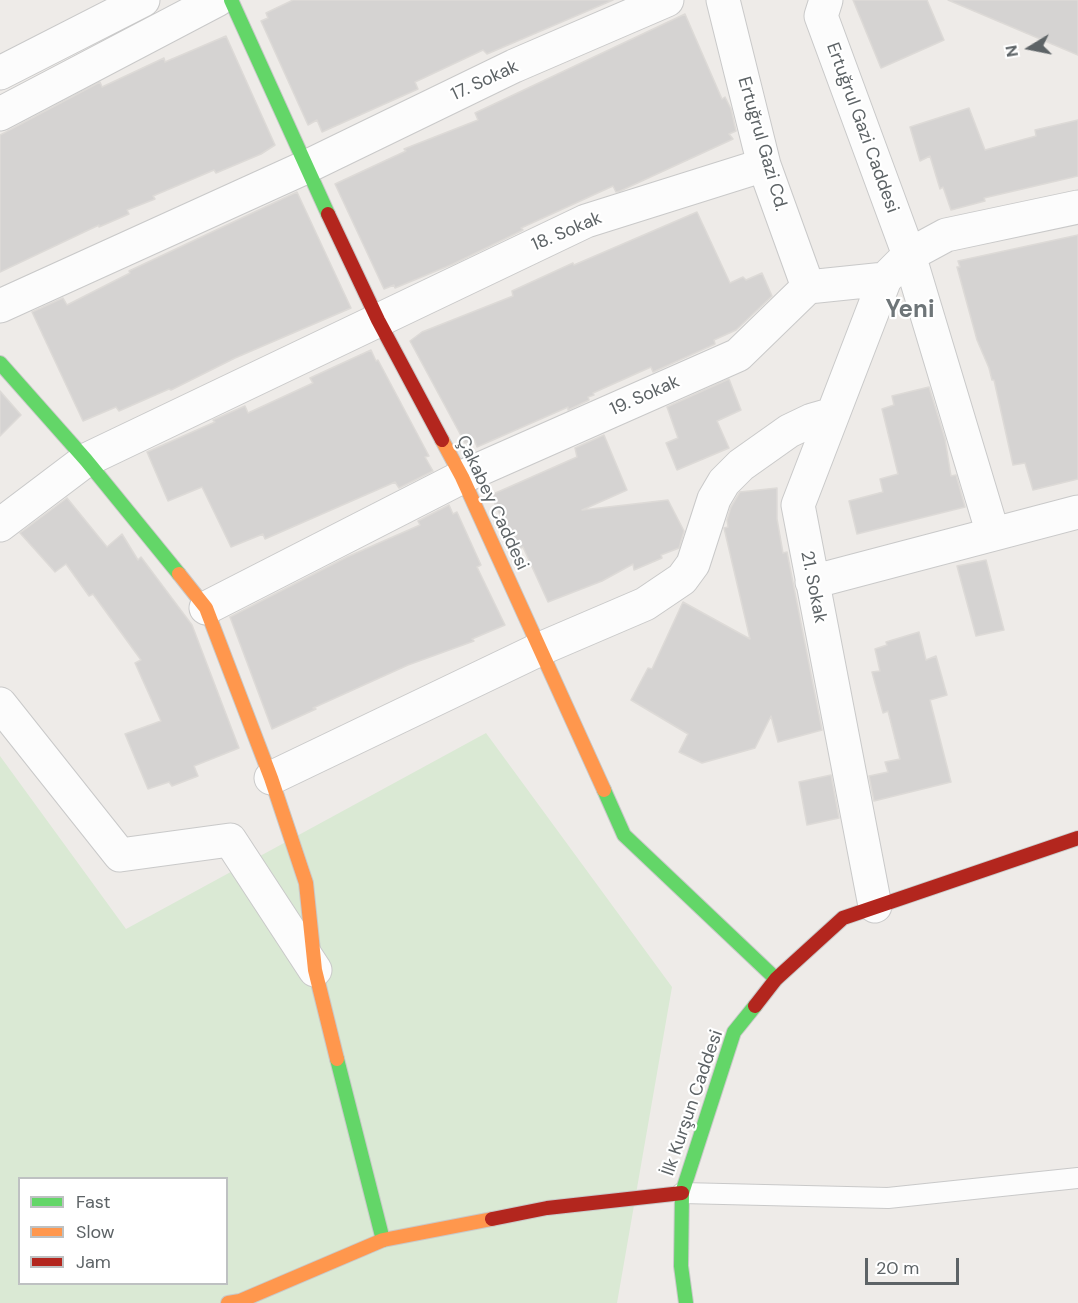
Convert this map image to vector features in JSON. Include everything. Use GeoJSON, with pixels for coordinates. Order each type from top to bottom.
{"type":"FeatureCollection","features":[{"type":"Feature","properties":{"kind":"street"},"geometry":{"type":"LineString","coordinates":[[0,73],[142,0]]}},
{"type":"Feature","properties":{"kind":"street"},"geometry":{"type":"LineString","coordinates":[[0,114],[217,0]]}},
{"type":"Feature","properties":{"kind":"street","name":"Çakabey Caddesi"},"geometry":{"type":"LineString","coordinates":[[231,0],[378,320],[462,477],[624,835],[776,979]]}},
{"type":"Feature","properties":{"kind":"street","name":"17. Sokak"},"geometry":{"type":"LineString","coordinates":[[0,306],[306,167],[514,66],[667,0]]}},
{"type":"Feature","properties":{"kind":"street","name":"Ertuğrul Gazi Cd."},"geometry":{"type":"LineString","coordinates":[[723,0],[764,165],[808,287]]}},
{"type":"Feature","properties":{"kind":"street","name":"Ertuğrul Gazi Caddesi"},"geometry":{"type":"LineString","coordinates":[[826,0],[821,16],[909,255],[993,534]]}},
{"type":"Feature","properties":{"kind":"street","name":"18. Sokak"},"geometry":{"type":"LineString","coordinates":[[0,525],[86,460],[585,221],[764,165]]}},
{"type":"Feature","properties":{"kind":"street"},"geometry":{"type":"LineString","coordinates":[[808,287],[885,279],[909,255],[946,235],[1078,207]]}},
{"type":"Feature","properties":{"kind":"street","name":"21. Sokak"},"geometry":{"type":"LineString","coordinates":[[875,906],[798,505],[885,279]]}},
{"type":"Feature","properties":{"kind":"street","name":"19. Sokak"},"geometry":{"type":"LineString","coordinates":[[206,608],[462,477],[738,355],[808,287]]}},
{"type":"Feature","properties":{"kind":"street"},"geometry":{"type":"LineString","coordinates":[[0,363],[86,460],[206,608],[271,778],[306,883],[315,970],[383,1240]]}},
{"type":"Feature","properties":{"kind":"street"},"geometry":{"type":"LineString","coordinates":[[271,778],[540,650],[645,604],[682,579],[693,564],[714,499],[724,482],[741,465],[789,431],[832,414]]}},
{"type":"Feature","properties":{"kind":"street"},"geometry":{"type":"LineString","coordinates":[[812,582],[1078,512]]}},
{"type":"Feature","properties":{"kind":"street"},"geometry":{"type":"LineString","coordinates":[[0,704],[120,855],[230,840],[315,970]]}},
{"type":"Feature","properties":{"kind":"street","name":"İlk Kurşun Caddesi"},"geometry":{"type":"LineString","coordinates":[[228,1303],[240,1301],[383,1240],[547,1208],[682,1193],[734,1032],[776,979],[843,918],[1078,838]]}},
{"type":"Feature","properties":{"kind":"street"},"geometry":{"type":"LineString","coordinates":[[682,1193],[681,1266],[686,1303]]}},
{"type":"Feature","properties":{"kind":"lane"},"geometry":{"type":"LineString","coordinates":[[682,1193],[888,1198],[1078,1178]]}},
{"type":"Feature","properties":{"kind":"green space"},"geometry":{"type":"Polygon","coordinates":[[[486,733],[672,987],[617,1303],[0,1303],[0,756],[126,929],[486,733]]]}},
{"type":"Feature","properties":{"kind":"building"},"geometry":{"type":"Polygon","coordinates":[[[293,0],[613,0],[487,54],[483,50],[415,82],[418,89],[322,132],[317,120],[308,125],[261,21],[268,18],[266,13],[293,0]]]}},
{"type":"Feature","properties":{"kind":"building"},"geometry":{"type":"Polygon","coordinates":[[[853,0],[927,0],[944,40],[881,68],[853,0]]]}},
{"type":"Feature","properties":{"kind":"building"},"geometry":{"type":"Polygon","coordinates":[[[948,0],[1078,0],[1078,55],[948,0]]]}},
{"type":"Feature","properties":{"kind":"building"},"geometry":{"type":"Polygon","coordinates":[[[685,14],[722,99],[725,97],[731,109],[736,131],[729,134],[733,139],[620,191],[616,192],[613,186],[521,228],[523,230],[453,264],[395,288],[394,285],[384,289],[335,184],[406,151],[404,149],[478,120],[475,113],[685,14]]]}},
{"type":"Feature","properties":{"kind":"building"},"geometry":{"type":"Polygon","coordinates":[[[226,36],[275,145],[261,154],[216,173],[214,170],[153,196],[155,199],[127,210],[129,214],[99,227],[99,225],[0,272],[0,135],[100,82],[102,87],[164,58],[165,62],[226,36]]]}},
{"type":"Feature","properties":{"kind":"building"},"geometry":{"type":"Polygon","coordinates":[[[969,108],[985,150],[1036,136],[1035,130],[1078,120],[1078,176],[984,198],[985,201],[951,210],[943,187],[940,189],[930,156],[920,161],[910,127],[969,108]]]}},
{"type":"Feature","properties":{"kind":"building"},"geometry":{"type":"Polygon","coordinates":[[[297,192],[351,308],[235,358],[171,390],[119,411],[116,407],[83,421],[32,312],[63,298],[67,305],[130,273],[129,271],[297,192]]]}},
{"type":"Feature","properties":{"kind":"building"},"geometry":{"type":"Polygon","coordinates":[[[697,212],[730,283],[743,277],[746,280],[762,273],[772,296],[736,330],[714,340],[715,344],[653,372],[651,367],[593,393],[594,395],[588,397],[589,400],[568,410],[568,407],[477,447],[474,439],[465,443],[410,341],[422,332],[513,296],[512,291],[573,263],[574,265],[697,212]]]}},
{"type":"Feature","properties":{"kind":"building"},"geometry":{"type":"Polygon","coordinates":[[[1078,235],[1078,479],[1033,490],[1025,463],[1013,465],[994,380],[992,380],[977,340],[957,267],[960,267],[958,261],[1078,235]]]}},
{"type":"Feature","properties":{"kind":"building"},"geometry":{"type":"Polygon","coordinates":[[[371,350],[429,456],[425,457],[433,471],[399,488],[395,482],[265,539],[263,534],[231,547],[202,487],[168,501],[147,452],[245,406],[248,413],[313,383],[310,378],[371,350]]]}},
{"type":"Feature","properties":{"kind":"building"},"geometry":{"type":"Polygon","coordinates":[[[729,379],[741,410],[717,421],[729,448],[677,470],[666,443],[678,438],[667,407],[729,379]]]}},
{"type":"Feature","properties":{"kind":"building"},"geometry":{"type":"Polygon","coordinates":[[[929,387],[945,439],[951,476],[956,475],[965,507],[857,534],[849,501],[883,492],[880,479],[898,474],[882,409],[894,405],[892,396],[929,387]]]}},
{"type":"Feature","properties":{"kind":"building"},"geometry":{"type":"Polygon","coordinates":[[[0,391],[21,415],[0,436],[0,391]]]}},
{"type":"Feature","properties":{"kind":"building"},"geometry":{"type":"Polygon","coordinates":[[[604,435],[627,490],[582,510],[668,500],[684,531],[679,548],[634,570],[633,564],[602,581],[548,602],[523,547],[516,550],[491,495],[577,457],[575,448],[604,435]]]}},
{"type":"Feature","properties":{"kind":"building"},"geometry":{"type":"Polygon","coordinates":[[[777,488],[777,519],[783,553],[787,552],[822,730],[778,742],[771,716],[755,748],[702,763],[679,752],[688,734],[631,700],[648,668],[652,669],[683,602],[750,639],[724,528],[728,527],[727,520],[731,507],[740,492],[777,488]]]}},
{"type":"Feature","properties":{"kind":"building"},"geometry":{"type":"Polygon","coordinates":[[[67,498],[107,547],[122,534],[138,560],[141,557],[192,625],[239,748],[194,766],[198,776],[172,786],[169,782],[148,789],[125,734],[161,721],[135,663],[141,660],[93,594],[89,596],[66,564],[55,572],[20,533],[67,498]]]}},
{"type":"Feature","properties":{"kind":"building"},"geometry":{"type":"Polygon","coordinates":[[[449,505],[453,514],[457,512],[481,565],[477,567],[505,625],[472,639],[474,641],[408,665],[272,729],[230,617],[347,557],[420,525],[418,521],[449,505]]]}},
{"type":"Feature","properties":{"kind":"building"},"geometry":{"type":"Polygon","coordinates":[[[986,560],[1004,630],[976,636],[957,566],[986,560]]]}},
{"type":"Feature","properties":{"kind":"building"},"geometry":{"type":"Polygon","coordinates":[[[919,632],[926,660],[936,656],[947,695],[930,700],[951,782],[874,801],[869,776],[888,772],[885,762],[900,759],[888,711],[883,713],[872,672],[880,671],[875,649],[887,645],[886,642],[919,632]]]}},
{"type":"Feature","properties":{"kind":"building"},"geometry":{"type":"Polygon","coordinates":[[[831,775],[839,818],[807,825],[799,782],[831,775]]]}},
{"type":"Feature","properties":{"kind":"traffic: fast"},"geometry":{"type":"LineString","coordinates":[[231,0],[328,214]]}},
{"type":"Feature","properties":{"kind":"traffic: fast"},"geometry":{"type":"LineString","coordinates":[[0,363],[86,460],[179,574]]}},
{"type":"Feature","properties":{"kind":"traffic: fast"},"geometry":{"type":"LineString","coordinates":[[604,790],[624,835],[776,979]]}},
{"type":"Feature","properties":{"kind":"traffic: fast"},"geometry":{"type":"LineString","coordinates":[[686,1303],[681,1266],[682,1193],[734,1032],[755,1006]]}},
{"type":"Feature","properties":{"kind":"traffic: fast"},"geometry":{"type":"LineString","coordinates":[[337,1059],[383,1240]]}},
{"type":"Feature","properties":{"kind":"traffic: slow"},"geometry":{"type":"LineString","coordinates":[[442,440],[462,477],[604,790]]}},
{"type":"Feature","properties":{"kind":"traffic: slow"},"geometry":{"type":"LineString","coordinates":[[179,574],[206,608],[271,778],[306,883],[315,970],[337,1059]]}},
{"type":"Feature","properties":{"kind":"traffic: slow"},"geometry":{"type":"LineString","coordinates":[[228,1303],[240,1301],[383,1240],[492,1219]]}},
{"type":"Feature","properties":{"kind":"traffic: jam"},"geometry":{"type":"LineString","coordinates":[[328,214],[378,320],[442,440]]}},
{"type":"Feature","properties":{"kind":"traffic: jam"},"geometry":{"type":"LineString","coordinates":[[755,1006],[776,979],[843,918],[1078,838]]}},
{"type":"Feature","properties":{"kind":"traffic: jam"},"geometry":{"type":"LineString","coordinates":[[492,1219],[547,1208],[682,1193]]}},
{"type":"Feature","properties":{"kind":"district","name":"Yeni"},"geometry":{"type":"Point","coordinates":[910,311]}}]}
